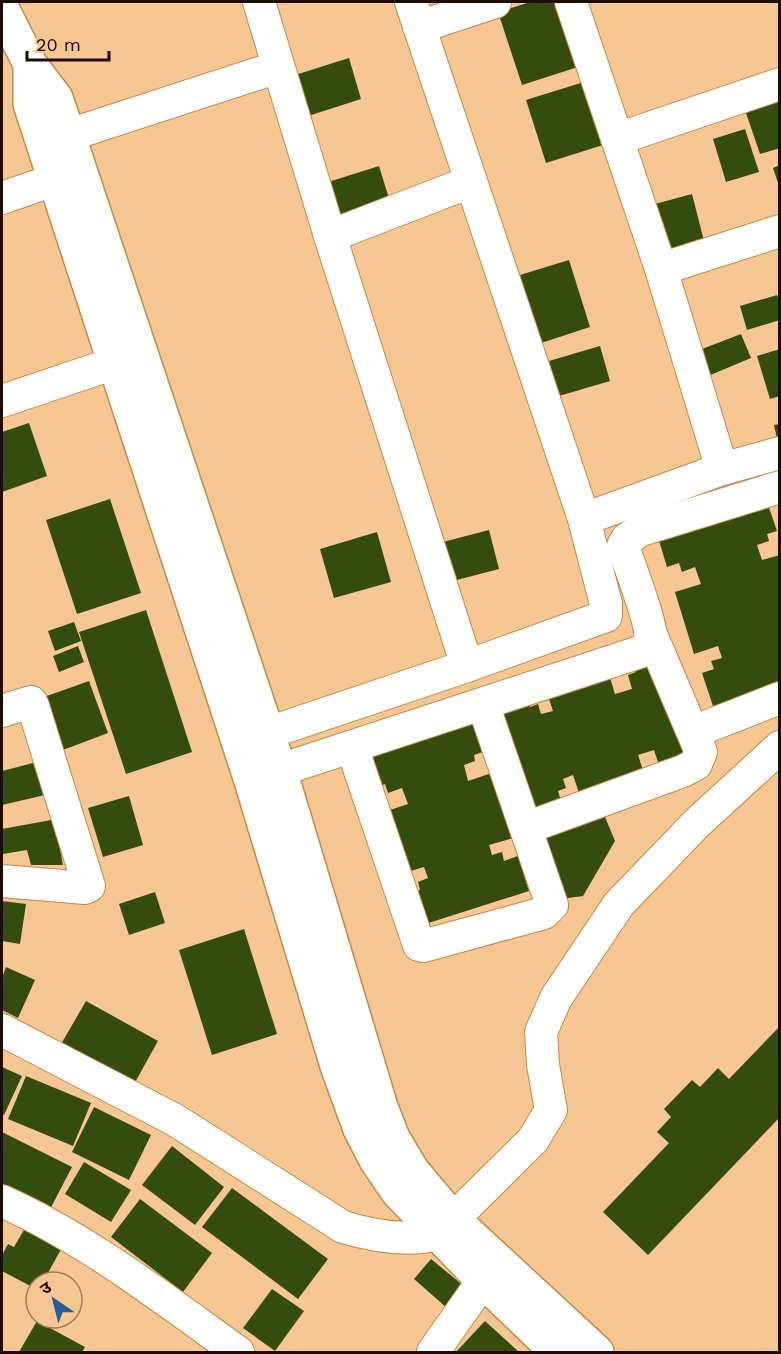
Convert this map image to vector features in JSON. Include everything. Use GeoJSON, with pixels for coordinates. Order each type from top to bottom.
{"type":"FeatureCollection","features":[{"type":"Feature","properties":{"kind":"street"},"geometry":{"type":"LineString","coordinates":[[259,2],[330,236],[466,666]]}},
{"type":"Feature","properties":{"kind":"street"},"geometry":{"type":"LineString","coordinates":[[253,738],[606,616],[606,604],[584,519],[415,14],[495,2]]}},
{"type":"Feature","properties":{"kind":"street"},"geometry":{"type":"LineString","coordinates":[[572,2],[661,269],[722,469]]}},
{"type":"Feature","properties":{"kind":"street"},"geometry":{"type":"LineString","coordinates":[[2,8],[30,64],[57,98],[69,135],[253,738],[337,1066],[360,1129],[376,1160],[397,1191],[445,1226],[597,1353]]}},
{"type":"Feature","properties":{"kind":"street"},"geometry":{"type":"LineString","coordinates":[[30,64],[30,104],[115,363],[253,738],[280,770],[381,1107],[393,1138],[445,1226],[483,1281],[557,1353]]}},
{"type":"Feature","properties":{"kind":"street"},"geometry":{"type":"LineString","coordinates":[[69,135],[278,67]]}},
{"type":"Feature","properties":{"kind":"street"},"geometry":{"type":"LineString","coordinates":[[617,139],[780,84]]}},
{"type":"Feature","properties":{"kind":"street"},"geometry":{"type":"LineString","coordinates":[[2,198],[54,180]]}},
{"type":"Feature","properties":{"kind":"street"},"geometry":{"type":"LineString","coordinates":[[330,236],[470,182]]}},
{"type":"Feature","properties":{"kind":"street"},"geometry":{"type":"LineString","coordinates":[[661,269],[780,231]]}},
{"type":"Feature","properties":{"kind":"street"},"geometry":{"type":"LineString","coordinates":[[2,401],[115,363]]}},
{"type":"Feature","properties":{"kind":"street"},"geometry":{"type":"LineString","coordinates":[[584,519],[722,469],[780,453]]}},
{"type":"Feature","properties":{"kind":"street"},"geometry":{"type":"LineString","coordinates":[[280,770],[640,652],[649,646],[652,640],[623,546],[627,539],[641,530],[778,492]]}},
{"type":"Feature","properties":{"kind":"street"},"geometry":{"type":"LineString","coordinates":[[526,828],[683,771],[696,764],[701,752],[650,632]]}},
{"type":"Feature","properties":{"kind":"street"},"geometry":{"type":"LineString","coordinates":[[693,732],[780,698]]}},
{"type":"Feature","properties":{"kind":"street"},"geometry":{"type":"LineString","coordinates":[[2,711],[31,702],[33,706],[88,886],[85,888],[2,881]]}},
{"type":"Feature","properties":{"kind":"street"},"geometry":{"type":"LineString","coordinates":[[352,747],[419,945],[423,946],[544,913],[552,905],[483,704]]}},
{"type":"Feature","properties":{"kind":"street"},"geometry":{"type":"LineString","coordinates":[[2,1030],[175,1120],[343,1227],[368,1235],[421,1238],[445,1226],[533,1140],[551,1110],[543,1065],[541,1032],[556,998],[619,904],[697,823],[780,747]]}},
{"type":"Feature","properties":{"kind":"street"},"geometry":{"type":"LineString","coordinates":[[2,1202],[22,1210],[102,1257],[238,1353]]}},
{"type":"Feature","properties":{"kind":"street"},"geometry":{"type":"LineString","coordinates":[[433,1353],[483,1281]]}},
{"type":"Feature","properties":{"kind":"building"},"geometry":{"type":"Polygon","coordinates":[[[530,2],[560,2],[581,66],[522,85],[498,12],[530,2]]]}},
{"type":"Feature","properties":{"kind":"building"},"geometry":{"type":"Polygon","coordinates":[[[349,58],[361,99],[305,117],[292,76],[349,58]]]}},
{"type":"Feature","properties":{"kind":"building"},"geometry":{"type":"Polygon","coordinates":[[[587,81],[606,144],[546,163],[526,100],[587,81]]]}},
{"type":"Feature","properties":{"kind":"building"},"geometry":{"type":"Polygon","coordinates":[[[780,99],[780,148],[760,154],[745,110],[780,99]]]}},
{"type":"Feature","properties":{"kind":"building"},"geometry":{"type":"Polygon","coordinates":[[[745,129],[759,172],[726,182],[713,139],[745,129]]]}},
{"type":"Feature","properties":{"kind":"building"},"geometry":{"type":"Polygon","coordinates":[[[780,165],[780,186],[779,186],[773,168],[780,165]]]}},
{"type":"Feature","properties":{"kind":"building"},"geometry":{"type":"Polygon","coordinates":[[[379,166],[391,205],[332,224],[319,185],[379,166]]]}},
{"type":"Feature","properties":{"kind":"building"},"geometry":{"type":"Polygon","coordinates":[[[692,194],[704,241],[667,251],[655,204],[692,194]]]}},
{"type":"Feature","properties":{"kind":"building"},"geometry":{"type":"Polygon","coordinates":[[[569,260],[590,327],[541,343],[520,275],[569,260]]]}},
{"type":"Feature","properties":{"kind":"building"},"geometry":{"type":"Polygon","coordinates":[[[777,295],[780,303],[780,320],[747,330],[740,306],[777,295]]]}},
{"type":"Feature","properties":{"kind":"building"},"geometry":{"type":"Polygon","coordinates":[[[741,334],[751,358],[708,376],[697,351],[741,334]]]}},
{"type":"Feature","properties":{"kind":"building"},"geometry":{"type":"Polygon","coordinates":[[[600,346],[610,381],[559,396],[549,361],[600,346]]]}},
{"type":"Feature","properties":{"kind":"building"},"geometry":{"type":"Polygon","coordinates":[[[780,349],[780,396],[770,399],[757,356],[780,349]]]}},
{"type":"Feature","properties":{"kind":"building"},"geometry":{"type":"Polygon","coordinates":[[[29,423],[47,476],[2,492],[2,432],[29,423]]]}},
{"type":"Feature","properties":{"kind":"building"},"geometry":{"type":"Polygon","coordinates":[[[780,424],[780,448],[779,448],[774,425],[780,424]]]}},
{"type":"Feature","properties":{"kind":"building"},"geometry":{"type":"Polygon","coordinates":[[[110,499],[141,593],[77,614],[46,520],[110,499]]]}},
{"type":"Feature","properties":{"kind":"building"},"geometry":{"type":"Polygon","coordinates":[[[766,499],[777,531],[767,534],[769,541],[757,545],[762,560],[780,555],[780,684],[713,706],[702,673],[714,669],[711,661],[722,658],[718,646],[694,654],[675,592],[701,584],[695,567],[682,572],[679,563],[667,567],[657,534],[766,499]]]}},
{"type":"Feature","properties":{"kind":"building"},"geometry":{"type":"Polygon","coordinates":[[[489,530],[499,569],[449,582],[439,543],[489,530]]]}},
{"type":"Feature","properties":{"kind":"building"},"geometry":{"type":"Polygon","coordinates":[[[377,532],[391,582],[334,598],[320,549],[377,532]]]}},
{"type":"Feature","properties":{"kind":"building"},"geometry":{"type":"Polygon","coordinates":[[[146,610],[192,752],[126,774],[79,632],[146,610]]]}},
{"type":"Feature","properties":{"kind":"building"},"geometry":{"type":"Polygon","coordinates":[[[74,622],[81,641],[55,651],[48,631],[74,622]]]}},
{"type":"Feature","properties":{"kind":"building"},"geometry":{"type":"Polygon","coordinates":[[[78,646],[84,662],[59,672],[53,656],[78,646]]]}},
{"type":"Feature","properties":{"kind":"building"},"geometry":{"type":"Polygon","coordinates":[[[653,654],[687,760],[666,767],[664,760],[658,762],[654,750],[638,755],[646,779],[581,799],[573,775],[563,779],[566,788],[558,791],[562,804],[527,815],[493,705],[526,695],[530,707],[538,704],[541,714],[553,711],[545,687],[607,668],[615,694],[632,689],[628,675],[636,672],[632,661],[653,654]]]}},
{"type":"Feature","properties":{"kind":"building"},"geometry":{"type":"Polygon","coordinates":[[[89,681],[108,733],[63,750],[44,697],[89,681]]]}},
{"type":"Feature","properties":{"kind":"building"},"geometry":{"type":"Polygon","coordinates":[[[473,719],[483,752],[474,755],[475,761],[464,765],[468,781],[492,773],[513,838],[489,845],[492,855],[502,852],[504,861],[518,856],[529,891],[419,926],[409,894],[420,890],[418,882],[428,878],[424,867],[401,874],[381,813],[408,804],[402,788],[388,793],[385,784],[374,788],[363,755],[473,719]]]}},
{"type":"Feature","properties":{"kind":"building"},"geometry":{"type":"Polygon","coordinates":[[[37,762],[45,795],[2,805],[2,771],[37,762]]]}},
{"type":"Feature","properties":{"kind":"building"},"geometry":{"type":"Polygon","coordinates":[[[129,796],[143,845],[103,857],[88,808],[129,796]]]}},
{"type":"Feature","properties":{"kind":"building"},"geometry":{"type":"Polygon","coordinates":[[[605,817],[615,841],[583,896],[553,900],[534,838],[605,817]]]}},
{"type":"Feature","properties":{"kind":"building"},"geometry":{"type":"Polygon","coordinates":[[[62,818],[67,842],[59,844],[63,865],[31,865],[27,850],[3,854],[2,829],[62,818]]]}},
{"type":"Feature","properties":{"kind":"building"},"geometry":{"type":"Polygon","coordinates":[[[155,892],[165,923],[129,935],[119,904],[155,892]]]}},
{"type":"Feature","properties":{"kind":"building"},"geometry":{"type":"Polygon","coordinates":[[[2,901],[26,904],[20,944],[2,941],[2,901]]]}},
{"type":"Feature","properties":{"kind":"building"},"geometry":{"type":"Polygon","coordinates":[[[244,929],[277,1034],[212,1055],[179,950],[244,929]]]}},
{"type":"Feature","properties":{"kind":"building"},"geometry":{"type":"Polygon","coordinates":[[[6,967],[35,980],[18,1018],[2,1010],[2,978],[6,967]]]}},
{"type":"Feature","properties":{"kind":"building"},"geometry":{"type":"Polygon","coordinates":[[[86,1001],[158,1041],[133,1086],[60,1046],[86,1001]]]}},
{"type":"Feature","properties":{"kind":"building"},"geometry":{"type":"Polygon","coordinates":[[[780,1026],[780,1117],[648,1255],[603,1212],[669,1143],[657,1132],[671,1117],[664,1109],[692,1080],[700,1087],[718,1068],[729,1079],[780,1026]]]}},
{"type":"Feature","properties":{"kind":"building"},"geometry":{"type":"Polygon","coordinates":[[[2,1067],[22,1076],[4,1115],[2,1114],[2,1067]]]}},
{"type":"Feature","properties":{"kind":"building"},"geometry":{"type":"Polygon","coordinates":[[[26,1076],[91,1103],[73,1146],[8,1119],[26,1076]]]}},
{"type":"Feature","properties":{"kind":"building"},"geometry":{"type":"Polygon","coordinates":[[[94,1107],[151,1135],[129,1180],[72,1152],[94,1107]]]}},
{"type":"Feature","properties":{"kind":"building"},"geometry":{"type":"Polygon","coordinates":[[[2,1132],[72,1167],[47,1215],[2,1193],[2,1132]]]}},
{"type":"Feature","properties":{"kind":"building"},"geometry":{"type":"Polygon","coordinates":[[[172,1146],[224,1187],[195,1225],[142,1185],[172,1146]]]}},
{"type":"Feature","properties":{"kind":"building"},"geometry":{"type":"Polygon","coordinates":[[[84,1162],[131,1190],[111,1222],[65,1194],[84,1162]]]}},
{"type":"Feature","properties":{"kind":"building"},"geometry":{"type":"Polygon","coordinates":[[[232,1188],[328,1259],[298,1299],[202,1227],[232,1188]]]}},
{"type":"Feature","properties":{"kind":"building"},"geometry":{"type":"Polygon","coordinates":[[[140,1199],[212,1253],[183,1292],[111,1237],[140,1199]]]}},
{"type":"Feature","properties":{"kind":"building"},"geometry":{"type":"Polygon","coordinates":[[[28,1223],[65,1242],[50,1270],[24,1270],[24,1283],[2,1271],[2,1255],[8,1244],[14,1247],[28,1223]]]}},
{"type":"Feature","properties":{"kind":"building"},"geometry":{"type":"Polygon","coordinates":[[[431,1259],[465,1287],[447,1308],[414,1279],[431,1259]]]}},
{"type":"Feature","properties":{"kind":"building"},"geometry":{"type":"Polygon","coordinates":[[[272,1289],[304,1311],[275,1351],[243,1328],[272,1289]]]}},
{"type":"Feature","properties":{"kind":"building"},"geometry":{"type":"Polygon","coordinates":[[[485,1321],[519,1352],[456,1352],[485,1321]]]}},
{"type":"Feature","properties":{"kind":"building"},"geometry":{"type":"Polygon","coordinates":[[[32,1330],[54,1330],[85,1347],[82,1352],[19,1352],[32,1330]]]}}]}
